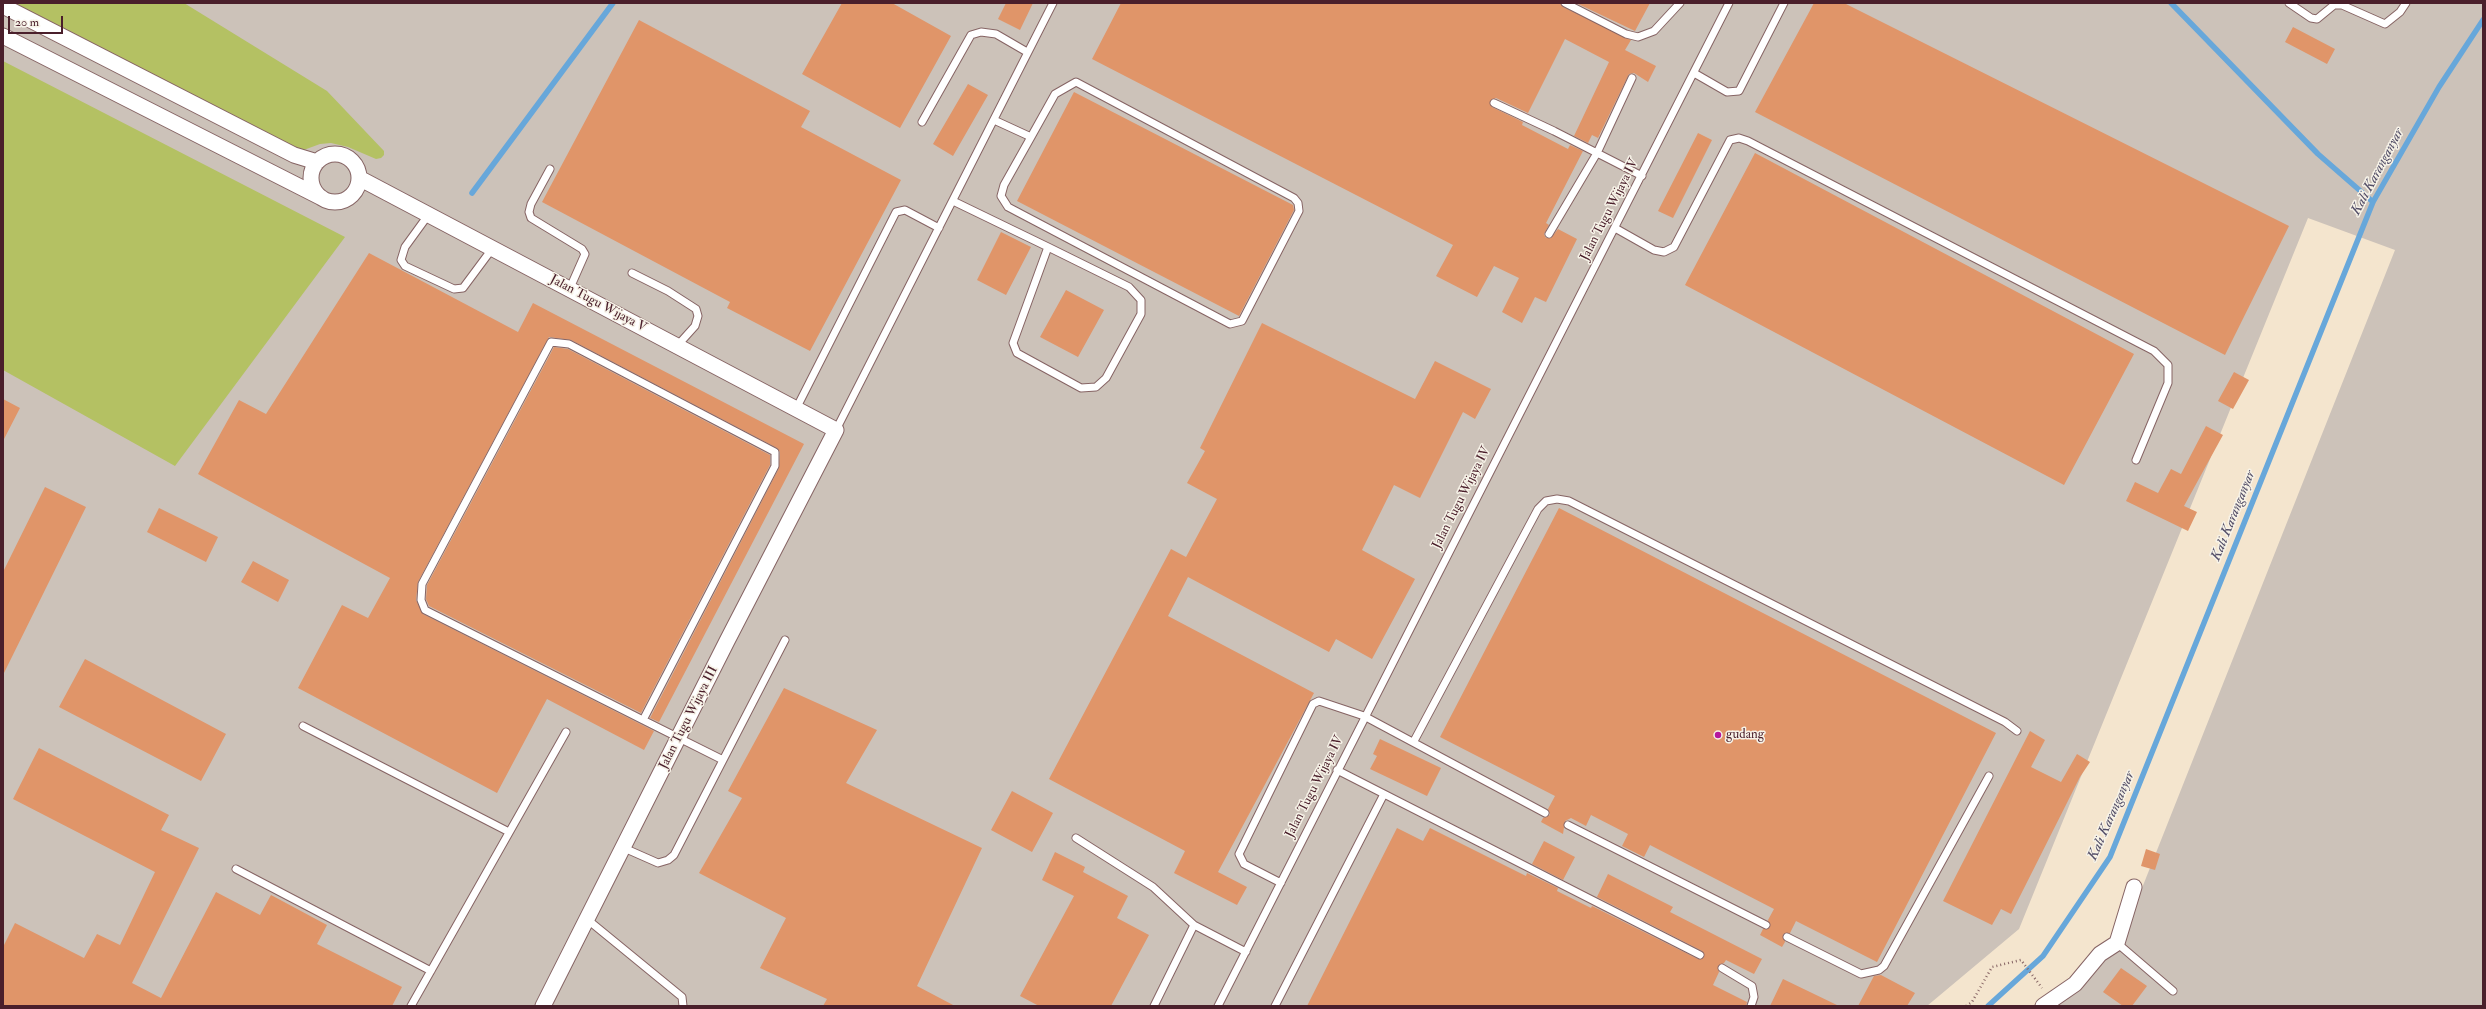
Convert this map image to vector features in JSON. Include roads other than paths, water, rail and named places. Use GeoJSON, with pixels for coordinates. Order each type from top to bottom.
{"type":"FeatureCollection","features":[{"type":"Feature","properties":{"kind":"street"},"geometry":{"type":"LineString","coordinates":[[3,6],[294,155],[317,162]]}},
{"type":"Feature","properties":{"kind":"street"},"geometry":{"type":"LineString","coordinates":[[3,36],[322,198],[338,202],[346,199],[355,190],[359,178],[354,163],[347,157],[331,154],[317,162],[311,173],[312,185],[322,198]]}},
{"type":"Feature","properties":{"kind":"street","name":"Jalan Tugu Wijaya V"},"geometry":{"type":"LineString","coordinates":[[359,178],[429,214],[492,249],[570,288],[836,430]]}},
{"type":"Feature","properties":{"kind":"street","name":"Jalan Tugu Wijaya III"},"geometry":{"type":"LineString","coordinates":[[543,1006],[836,430]]}},
{"type":"Feature","properties":{"kind":"street"},"geometry":{"type":"LineString","coordinates":[[2043,1006],[2075,984],[2100,954],[2116,943],[2134,887]]}},
{"type":"Feature","properties":{"kind":"lane"},"geometry":{"type":"LineString","coordinates":[[836,430],[1053,3]]}},
{"type":"Feature","properties":{"kind":"lane"},"geometry":{"type":"LineString","coordinates":[[1565,3],[1626,34],[1638,37],[1654,31],[1680,3]]}},
{"type":"Feature","properties":{"kind":"lane","name":"Jalan Tugu Wijaya IV"},"geometry":{"type":"LineString","coordinates":[[1218,1006],[1364,716],[1642,176],[1729,3]]}},
{"type":"Feature","properties":{"kind":"lane"},"geometry":{"type":"LineString","coordinates":[[1694,73],[1728,92],[1740,91],[1784,3]]}},
{"type":"Feature","properties":{"kind":"lane"},"geometry":{"type":"LineString","coordinates":[[2289,3],[2311,18],[2317,19],[2334,5],[2342,5],[2386,24],[2400,12],[2406,3]]}},
{"type":"Feature","properties":{"kind":"lane"},"geometry":{"type":"LineString","coordinates":[[922,122],[971,35],[981,32],[996,34],[1027,52]]}},
{"type":"Feature","properties":{"kind":"lane"},"geometry":{"type":"LineString","coordinates":[[1549,234],[1597,153],[1632,78]]}},
{"type":"Feature","properties":{"kind":"lane"},"geometry":{"type":"LineString","coordinates":[[1076,82],[1294,198],[1298,203],[1299,211],[1242,321],[1230,324],[1008,207],[1001,196],[1004,185],[1031,137],[1055,94],[1076,82]]}},
{"type":"Feature","properties":{"kind":"lane"},"geometry":{"type":"LineString","coordinates":[[1494,103],[1642,176]]}},
{"type":"Feature","properties":{"kind":"lane"},"geometry":{"type":"LineString","coordinates":[[994,120],[1031,137]]}},
{"type":"Feature","properties":{"kind":"lane"},"geometry":{"type":"LineString","coordinates":[[1614,228],[1654,250],[1664,252],[1674,247],[1730,140],[1739,138],[1748,141],[2154,350],[2168,365],[2168,383],[2136,460]]}},
{"type":"Feature","properties":{"kind":"lane"},"geometry":{"type":"LineString","coordinates":[[550,169],[529,212],[531,218],[582,249],[586,254],[570,288]]}},
{"type":"Feature","properties":{"kind":"lane"},"geometry":{"type":"LineString","coordinates":[[953,201],[1048,247],[1129,287],[1141,300],[1141,314],[1106,378],[1096,387],[1080,388],[1017,353],[1013,343],[1048,247]]}},
{"type":"Feature","properties":{"kind":"lane"},"geometry":{"type":"LineString","coordinates":[[796,409],[896,212],[905,210],[939,228]]}},
{"type":"Feature","properties":{"kind":"lane"},"geometry":{"type":"LineString","coordinates":[[429,214],[405,246],[402,260],[405,266],[454,289],[462,288],[492,249]]}},
{"type":"Feature","properties":{"kind":"lane"},"geometry":{"type":"LineString","coordinates":[[632,273],[668,291],[696,309],[698,316],[695,326],[678,346]]}},
{"type":"Feature","properties":{"kind":"lane"},"geometry":{"type":"LineString","coordinates":[[643,720],[775,466],[775,452],[569,344],[551,342],[422,584],[421,600],[425,610],[678,738],[723,760]]}},
{"type":"Feature","properties":{"kind":"lane"},"geometry":{"type":"LineString","coordinates":[[1414,741],[1538,509],[1546,501],[1557,499],[1569,502],[1590,512],[2005,722],[2017,731]]}},
{"type":"Feature","properties":{"kind":"lane"},"geometry":{"type":"LineString","coordinates":[[624,848],[658,863],[668,860],[674,855],[786,640]]}},
{"type":"Feature","properties":{"kind":"lane"},"geometry":{"type":"LineString","coordinates":[[1281,883],[1244,864],[1238,854],[1309,711],[1313,704],[1319,701],[1364,716],[1414,741],[1546,813]]}},
{"type":"Feature","properties":{"kind":"lane"},"geometry":{"type":"LineString","coordinates":[[303,726],[510,832]]}},
{"type":"Feature","properties":{"kind":"lane"},"geometry":{"type":"LineString","coordinates":[[411,1006],[566,732]]}},
{"type":"Feature","properties":{"kind":"lane"},"geometry":{"type":"LineString","coordinates":[[1337,770],[1700,955]]}},
{"type":"Feature","properties":{"kind":"lane"},"geometry":{"type":"LineString","coordinates":[[1787,937],[1861,974],[1879,970],[1884,966],[1990,776]]}},
{"type":"Feature","properties":{"kind":"lane"},"geometry":{"type":"LineString","coordinates":[[1274,1006],[1384,794]]}},
{"type":"Feature","properties":{"kind":"lane"},"geometry":{"type":"LineString","coordinates":[[1568,825],[1766,925]]}},
{"type":"Feature","properties":{"kind":"lane"},"geometry":{"type":"LineString","coordinates":[[1076,838],[1153,887],[1194,925],[1246,952]]}},
{"type":"Feature","properties":{"kind":"lane"},"geometry":{"type":"LineString","coordinates":[[236,869],[431,970]]}},
{"type":"Feature","properties":{"kind":"lane"},"geometry":{"type":"LineString","coordinates":[[588,920],[682,997],[683,1006]]}},
{"type":"Feature","properties":{"kind":"lane"},"geometry":{"type":"LineString","coordinates":[[1154,1006],[1194,925]]}},
{"type":"Feature","properties":{"kind":"lane"},"geometry":{"type":"LineString","coordinates":[[2116,943],[2173,991]]}},
{"type":"Feature","properties":{"kind":"lane"},"geometry":{"type":"LineString","coordinates":[[1722,968],[1752,986],[1754,997],[1751,1006]]}},
{"type":"Feature","properties":{"kind":"waterway"},"geometry":{"type":"LineString","coordinates":[[472,193],[613,3]]}},
{"type":"Feature","properties":{"kind":"waterway"},"geometry":{"type":"LineString","coordinates":[[2171,3],[2318,154],[2373,202]]}},
{"type":"Feature","properties":{"kind":"waterway","name":"Kali Karanganyar"},"geometry":{"type":"LineString","coordinates":[[1988,1006],[2043,956],[2110,857],[2373,202],[2439,87],[2483,20]]}},
{"type":"Feature","properties":{"kind":"place","name":"gudang"},"geometry":{"type":"Point","coordinates":[1718,735]}}]}
